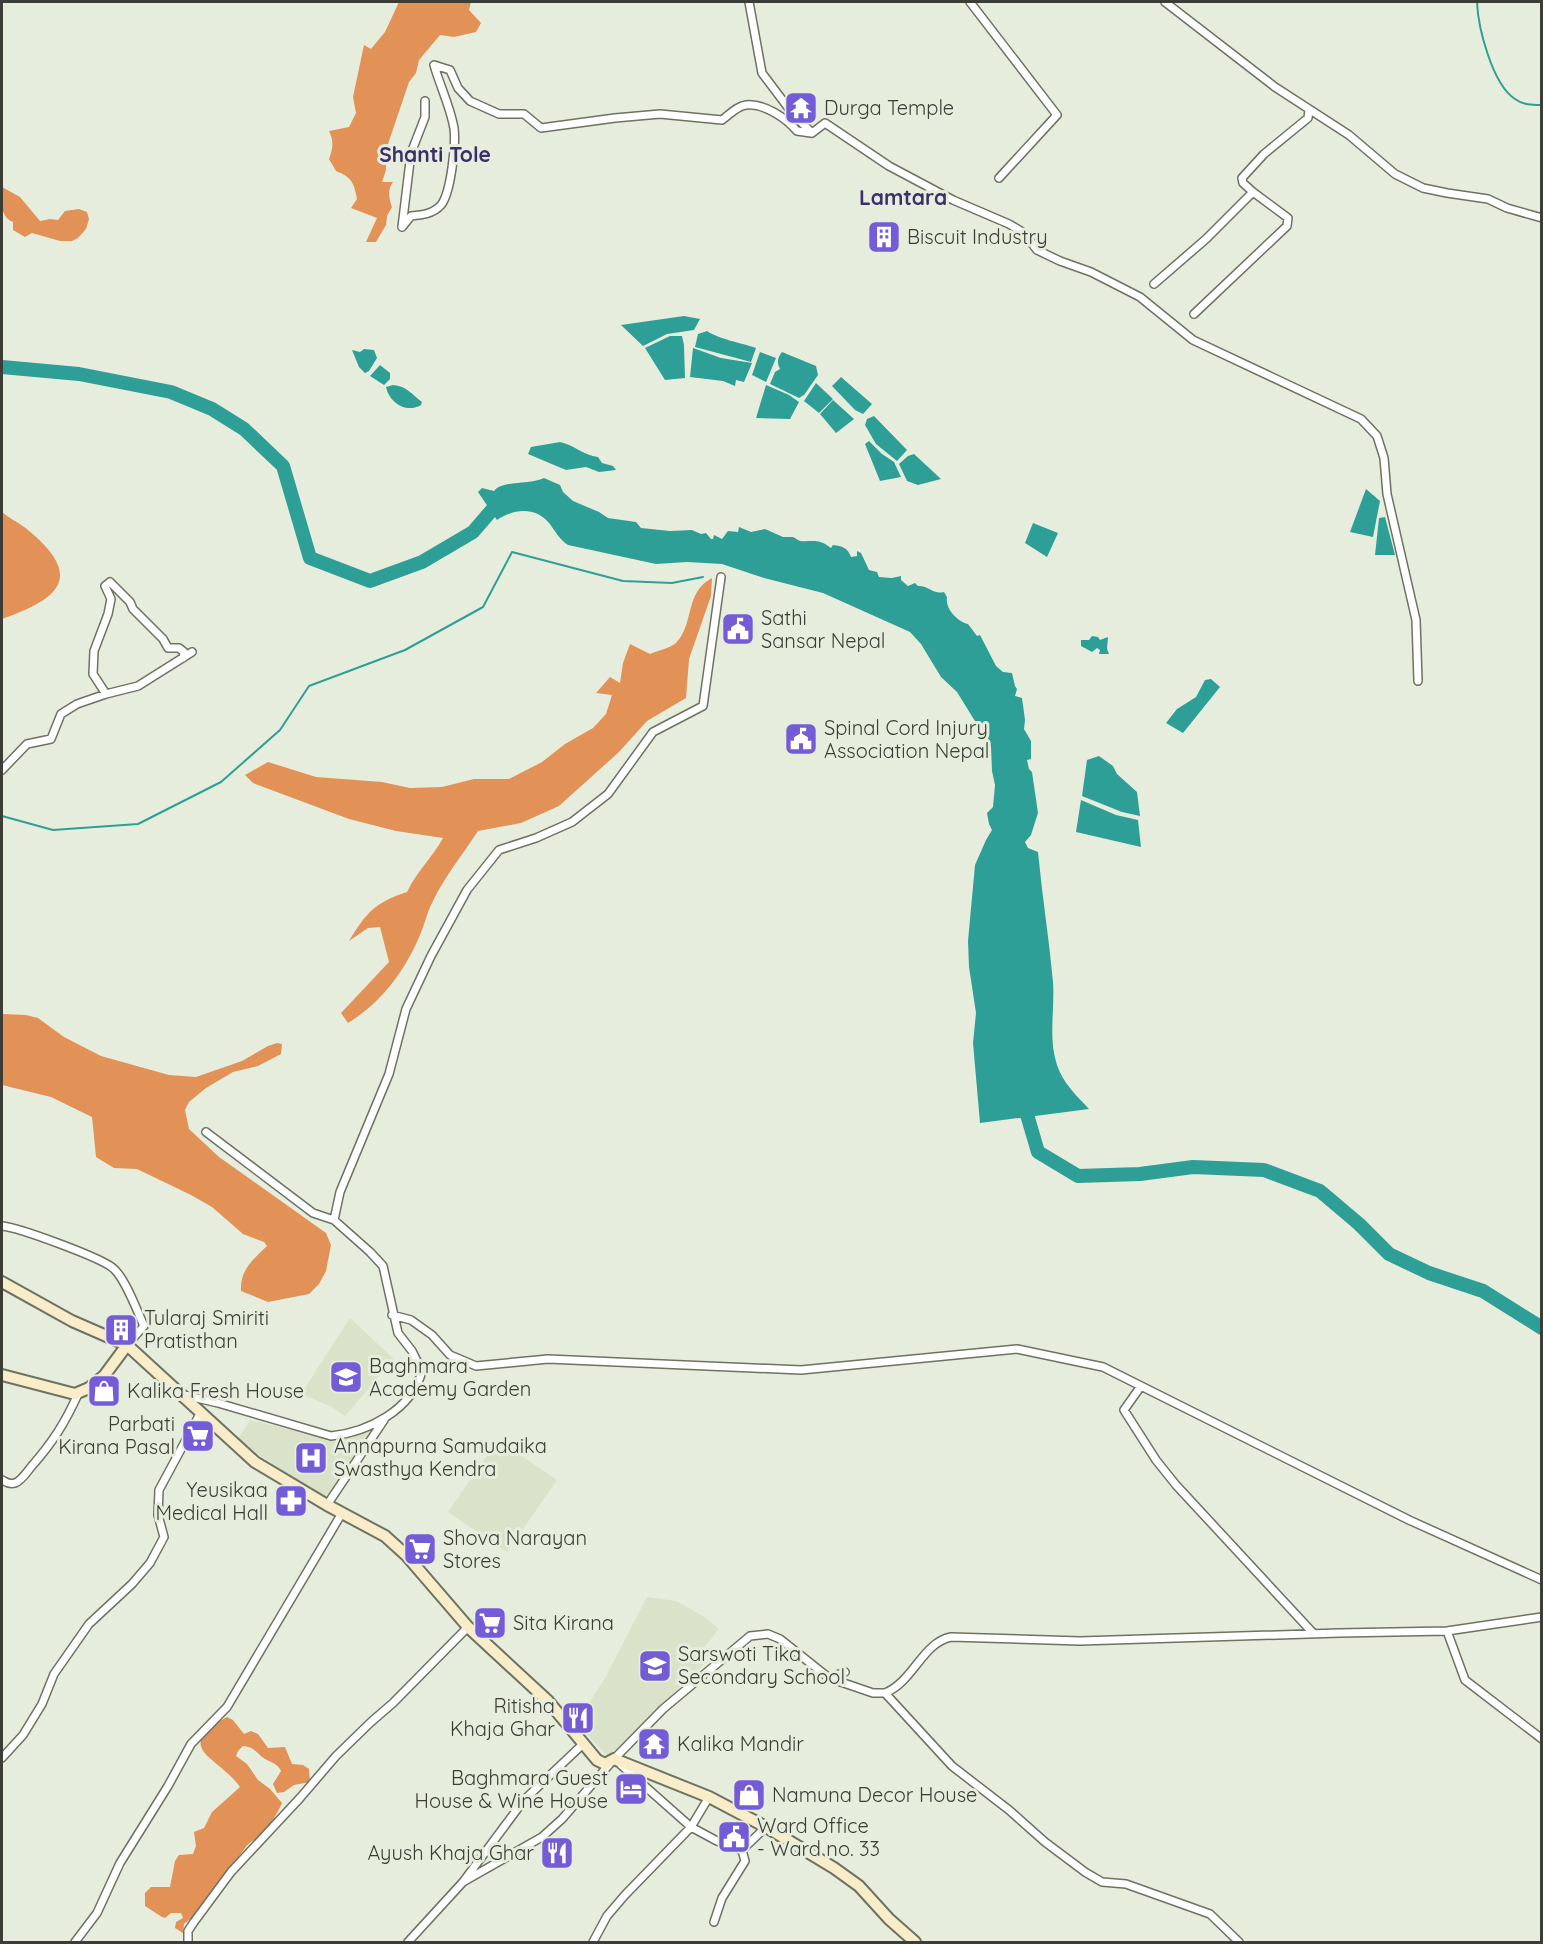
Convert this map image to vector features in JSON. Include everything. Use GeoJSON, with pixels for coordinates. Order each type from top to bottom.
{"type":"FeatureCollection","features":[{"type":"Feature","properties":{"kind":"main road"},"geometry":{"type":"LineString","coordinates":[[2,1282],[72,1321],[127,1345],[255,1462],[327,1505],[378,1531],[392,1542],[468,1627],[548,1701],[601,1763],[605,1764],[614,1759],[709,1797],[766,1827],[847,1876],[915,1942]]}},
{"type":"Feature","properties":{"kind":"main road"},"geometry":{"type":"LineString","coordinates":[[2,1375],[70,1394],[79,1392],[92,1386],[104,1376],[127,1345]]}},
{"type":"Feature","properties":{"kind":"street"},"geometry":{"type":"LineString","coordinates":[[751,2],[762,73],[793,114],[812,133]]}},
{"type":"Feature","properties":{"kind":"street"},"geometry":{"type":"LineString","coordinates":[[970,2],[1057,116],[999,178]]}},
{"type":"Feature","properties":{"kind":"street"},"geometry":{"type":"LineString","coordinates":[[1164,2],[1275,87],[1349,135],[1395,174],[1424,188],[1488,199],[1508,208],[1542,218]]}},
{"type":"Feature","properties":{"kind":"street"},"geometry":{"type":"LineString","coordinates":[[424,101],[424,117],[411,153],[402,227],[411,216],[429,214],[442,204],[452,172],[454,129],[434,65],[450,70],[458,88],[470,101],[499,114],[514,116],[524,114],[541,128],[660,114],[722,120],[735,109],[746,105],[766,109],[789,122],[796,131],[812,133],[825,123],[889,166],[953,200],[1009,224],[1024,233],[1037,250],[1091,272],[1140,297],[1193,340],[1362,419],[1377,436],[1384,458],[1387,494],[1416,620],[1418,681]]}},
{"type":"Feature","properties":{"kind":"street"},"geometry":{"type":"LineString","coordinates":[[1194,314],[1287,226],[1288,218],[1253,192],[1243,183],[1242,178],[1264,154],[1308,118],[1309,110]]}},
{"type":"Feature","properties":{"kind":"street"},"geometry":{"type":"LineString","coordinates":[[1154,284],[1206,239],[1253,192]]}},
{"type":"Feature","properties":{"kind":"street"},"geometry":{"type":"LineString","coordinates":[[334,1220],[340,1192],[389,1074],[406,1009],[431,956],[467,890],[499,850],[536,838],[572,822],[608,794],[653,732],[703,706],[721,577]]}},
{"type":"Feature","properties":{"kind":"street"},"geometry":{"type":"LineString","coordinates":[[106,694],[93,675],[94,651],[108,614],[111,599],[105,586],[110,582],[163,639],[168,648],[179,648],[184,652],[183,658]]}},
{"type":"Feature","properties":{"kind":"street"},"geometry":{"type":"LineString","coordinates":[[2,770],[27,744],[51,739],[61,714],[77,704],[138,686],[192,652]]}},
{"type":"Feature","properties":{"kind":"street"},"geometry":{"type":"LineString","coordinates":[[206,1132],[313,1213],[334,1220],[383,1266],[392,1315],[398,1333],[412,1351],[422,1371],[419,1384],[411,1395],[384,1420],[327,1505]]}},
{"type":"Feature","properties":{"kind":"street"},"geometry":{"type":"LineString","coordinates":[[2,1226],[105,1261],[117,1271],[144,1326],[127,1345]]}},
{"type":"Feature","properties":{"kind":"street"},"geometry":{"type":"LineString","coordinates":[[392,1315],[411,1320],[432,1335],[450,1355],[476,1366],[548,1359],[801,1370],[1017,1349],[1103,1366],[1410,1520],[1542,1580]]}},
{"type":"Feature","properties":{"kind":"street"},"geometry":{"type":"LineString","coordinates":[[1141,1386],[1124,1410],[1156,1461],[1314,1633]]}},
{"type":"Feature","properties":{"kind":"street"},"geometry":{"type":"LineString","coordinates":[[2,1480],[14,1484],[21,1478],[66,1423],[79,1392]]}},
{"type":"Feature","properties":{"kind":"street"},"geometry":{"type":"LineString","coordinates":[[181,1394],[331,1436],[348,1434],[384,1420]]}},
{"type":"Feature","properties":{"kind":"street"},"geometry":{"type":"LineString","coordinates":[[2,1758],[23,1735],[42,1704],[54,1674],[89,1624],[132,1584],[150,1563],[164,1537],[158,1515],[159,1490],[201,1412]]}},
{"type":"Feature","properties":{"kind":"street"},"geometry":{"type":"LineString","coordinates":[[75,1942],[97,1913],[120,1863],[191,1744],[227,1707],[342,1513]]}},
{"type":"Feature","properties":{"kind":"street"},"geometry":{"type":"LineString","coordinates":[[463,1882],[542,1837],[562,1819],[614,1759],[663,1709],[750,1635],[768,1634],[780,1639],[829,1678],[873,1693],[885,1693],[895,1689],[904,1681],[934,1643],[951,1636],[1080,1641],[1447,1631],[1542,1617]]}},
{"type":"Feature","properties":{"kind":"street"},"geometry":{"type":"LineString","coordinates":[[188,1942],[188,1931],[231,1872],[336,1756],[399,1698],[468,1627]]}},
{"type":"Feature","properties":{"kind":"street"},"geometry":{"type":"LineString","coordinates":[[1447,1631],[1465,1680],[1542,1739]]}},
{"type":"Feature","properties":{"kind":"street"},"geometry":{"type":"LineString","coordinates":[[829,1678],[845,1672]]}},
{"type":"Feature","properties":{"kind":"street"},"geometry":{"type":"LineString","coordinates":[[885,1693],[952,1766],[1085,1872],[1102,1882],[1126,1884],[1210,1914],[1239,1942]]}},
{"type":"Feature","properties":{"kind":"street"},"geometry":{"type":"LineString","coordinates":[[408,1942],[463,1882],[524,1800],[584,1743]]}},
{"type":"Feature","properties":{"kind":"street"},"geometry":{"type":"LineString","coordinates":[[614,1759],[691,1827],[717,1841],[742,1850]]}},
{"type":"Feature","properties":{"kind":"street"},"geometry":{"type":"LineString","coordinates":[[593,1942],[607,1916],[691,1827],[709,1797]]}},
{"type":"Feature","properties":{"kind":"street"},"geometry":{"type":"LineString","coordinates":[[742,1850],[766,1827]]}},
{"type":"Feature","properties":{"kind":"street"},"geometry":{"type":"LineString","coordinates":[[714,1923],[722,1898],[745,1862],[742,1850]]}},
{"type":"Feature","properties":{"kind":"shaded area"},"geometry":{"type":"Polygon","coordinates":[[[399,2],[471,2],[469,10],[481,23],[476,32],[454,37],[440,35],[419,60],[416,73],[409,82],[386,150],[386,170],[382,182],[393,182],[389,194],[392,207],[387,216],[386,225],[376,242],[366,242],[377,218],[351,208],[357,199],[355,189],[349,178],[336,171],[329,159],[332,138],[329,131],[349,127],[356,113],[353,97],[364,45],[371,49],[385,32],[399,2]]]}},
{"type":"Feature","properties":{"kind":"shaded area"},"geometry":{"type":"Polygon","coordinates":[[[2,187],[20,197],[40,221],[58,220],[65,211],[79,209],[87,212],[89,219],[86,229],[72,241],[60,241],[32,233],[25,237],[13,230],[13,222],[4,212],[2,187]]]}},
{"type":"Feature","properties":{"kind":"shaded area"},"geometry":{"type":"Polygon","coordinates":[[[2,512],[46,547],[56,561],[60,574],[58,585],[50,595],[2,619],[2,512]]]}},
{"type":"Feature","properties":{"kind":"shaded area"},"geometry":{"type":"Polygon","coordinates":[[[712,578],[711,596],[689,659],[686,698],[647,721],[619,752],[559,806],[521,823],[478,831],[438,892],[414,948],[391,985],[371,1006],[348,1023],[341,1013],[389,962],[380,927],[368,928],[349,941],[372,910],[387,900],[407,892],[443,838],[396,831],[349,819],[253,783],[245,775],[268,762],[316,777],[382,782],[410,788],[442,787],[474,779],[509,779],[542,762],[565,744],[593,728],[606,714],[612,695],[596,693],[610,677],[620,683],[623,663],[630,644],[650,654],[676,643],[686,627],[697,592],[712,578]]]}},
{"type":"Feature","properties":{"kind":"shaded area"},"geometry":{"type":"Polygon","coordinates":[[[2,1014],[38,1018],[64,1037],[101,1056],[169,1075],[196,1077],[242,1061],[268,1046],[282,1044],[281,1054],[258,1066],[233,1072],[206,1088],[189,1102],[185,1110],[189,1129],[219,1157],[326,1233],[331,1245],[326,1271],[319,1284],[309,1294],[268,1302],[241,1291],[245,1271],[267,1246],[264,1242],[243,1234],[212,1207],[191,1195],[137,1169],[114,1168],[96,1157],[92,1117],[51,1097],[2,1085],[2,1014]]]}},
{"type":"Feature","properties":{"kind":"shaded area","name":"Baghmara Academy Garden"},"geometry":{"type":"Polygon","coordinates":[[[350,1318],[394,1359],[345,1416],[332,1407],[301,1394],[350,1318]]]}},
{"type":"Feature","properties":{"kind":"shaded area","name":"Annapurna Samudaika Swasthya Kendra"},"geometry":{"type":"Polygon","coordinates":[[[250,1420],[333,1440],[352,1437],[370,1430],[373,1435],[346,1475],[325,1498],[237,1440],[250,1420]]]}},
{"type":"Feature","properties":{"kind":"shaded area"},"geometry":{"type":"Polygon","coordinates":[[[498,1440],[557,1480],[507,1552],[448,1512],[498,1440]]]}},
{"type":"Feature","properties":{"kind":"shaded area","name":"Sarswoti Tika Secondary School"},"geometry":{"type":"Polygon","coordinates":[[[647,1597],[676,1601],[703,1616],[719,1629],[704,1648],[713,1655],[608,1757],[576,1723],[588,1708],[605,1678],[647,1597]]]}},
{"type":"Feature","properties":{"kind":"shaded area"},"geometry":{"type":"Polygon","coordinates":[[[227,1717],[233,1720],[244,1734],[251,1731],[258,1734],[268,1748],[285,1747],[292,1764],[303,1765],[309,1769],[310,1782],[294,1785],[284,1792],[277,1793],[273,1784],[281,1771],[278,1766],[250,1748],[243,1746],[238,1751],[236,1756],[247,1764],[258,1780],[270,1789],[282,1803],[265,1833],[247,1845],[210,1898],[184,1924],[183,1933],[175,1928],[176,1922],[183,1918],[181,1913],[171,1913],[165,1918],[162,1917],[145,1906],[145,1893],[151,1887],[170,1887],[175,1861],[179,1855],[193,1854],[196,1846],[194,1832],[204,1828],[212,1812],[240,1787],[231,1776],[211,1760],[201,1745],[202,1737],[227,1717]]]}},
{"type":"Feature","properties":{"kind":"water"},"geometry":{"type":"Polygon","coordinates":[[[684,316],[700,319],[694,330],[667,334],[643,346],[621,325],[684,316]]]}},
{"type":"Feature","properties":{"kind":"water"},"geometry":{"type":"Polygon","coordinates":[[[707,331],[724,339],[756,348],[751,362],[695,347],[698,334],[707,331]]]}},
{"type":"Feature","properties":{"kind":"water"},"geometry":{"type":"Polygon","coordinates":[[[670,336],[682,336],[685,378],[665,380],[645,348],[670,336]]]}},
{"type":"Feature","properties":{"kind":"water"},"geometry":{"type":"Polygon","coordinates":[[[693,348],[721,358],[752,363],[744,382],[736,380],[735,386],[723,381],[690,377],[693,348]]]}},
{"type":"Feature","properties":{"kind":"water"},"geometry":{"type":"Polygon","coordinates":[[[364,349],[374,350],[377,358],[369,371],[365,373],[359,367],[352,350],[360,352],[364,349]]]}},
{"type":"Feature","properties":{"kind":"water"},"geometry":{"type":"Polygon","coordinates":[[[760,352],[776,358],[766,382],[752,375],[760,352]]]}},
{"type":"Feature","properties":{"kind":"water"},"geometry":{"type":"Polygon","coordinates":[[[782,352],[816,366],[818,375],[804,395],[799,398],[770,384],[775,372],[780,369],[778,360],[782,352]]]}},
{"type":"Feature","properties":{"kind":"water"},"geometry":{"type":"Polygon","coordinates":[[[380,365],[390,373],[390,379],[384,385],[370,376],[380,365]]]}},
{"type":"Feature","properties":{"kind":"water"},"geometry":{"type":"Polygon","coordinates":[[[841,377],[872,404],[863,414],[855,410],[832,386],[841,377]]]}},
{"type":"Feature","properties":{"kind":"water"},"geometry":{"type":"Polygon","coordinates":[[[816,383],[833,399],[819,413],[804,401],[816,383]]]}},
{"type":"Feature","properties":{"kind":"water"},"geometry":{"type":"Polygon","coordinates":[[[393,385],[409,391],[422,402],[421,405],[410,408],[394,402],[386,387],[393,385]]]}},
{"type":"Feature","properties":{"kind":"water"},"geometry":{"type":"Polygon","coordinates":[[[766,385],[799,402],[790,419],[756,418],[766,385]]]}},
{"type":"Feature","properties":{"kind":"water"},"geometry":{"type":"Polygon","coordinates":[[[833,400],[854,419],[836,433],[820,414],[833,400]]]}},
{"type":"Feature","properties":{"kind":"water"},"geometry":{"type":"Polygon","coordinates":[[[874,416],[907,450],[897,461],[876,444],[865,425],[867,419],[874,416]]]}},
{"type":"Feature","properties":{"kind":"water"},"geometry":{"type":"Polygon","coordinates":[[[869,441],[894,462],[901,477],[880,481],[865,444],[869,441]]]}},
{"type":"Feature","properties":{"kind":"water"},"geometry":{"type":"Polygon","coordinates":[[[560,442],[598,457],[602,463],[613,466],[616,470],[599,472],[586,467],[566,470],[528,454],[531,447],[560,442]]]}},
{"type":"Feature","properties":{"kind":"water"},"geometry":{"type":"Polygon","coordinates":[[[914,454],[941,479],[918,485],[907,481],[899,464],[914,454]]]}},
{"type":"Feature","properties":{"kind":"water"},"geometry":{"type":"Polygon","coordinates":[[[544,478],[560,485],[563,492],[573,501],[608,518],[636,522],[641,528],[670,531],[692,530],[701,534],[706,533],[711,539],[714,535],[722,539],[728,531],[738,532],[739,527],[751,532],[765,529],[800,541],[819,542],[831,548],[833,545],[842,547],[851,557],[857,556],[857,551],[861,553],[869,570],[877,572],[879,577],[901,576],[901,580],[908,586],[915,583],[940,593],[944,592],[950,610],[956,617],[968,624],[977,636],[980,635],[996,666],[1003,672],[1012,673],[1017,689],[1015,696],[1022,698],[1024,729],[1031,741],[1031,759],[1027,760],[1032,772],[1038,813],[1031,835],[1025,842],[1028,848],[1038,852],[1053,982],[1054,1055],[1063,1078],[1089,1109],[980,1123],[973,1043],[976,1013],[969,967],[968,941],[975,865],[992,830],[987,813],[993,807],[995,785],[991,747],[957,692],[941,677],[921,644],[910,632],[823,593],[764,578],[722,564],[687,562],[656,564],[568,545],[549,523],[537,514],[524,511],[510,513],[497,520],[478,492],[482,488],[494,491],[503,485],[544,478]]]}},
{"type":"Feature","properties":{"kind":"water"},"geometry":{"type":"Polygon","coordinates":[[[1366,489],[1380,501],[1373,537],[1350,532],[1366,489]]]}},
{"type":"Feature","properties":{"kind":"water"},"geometry":{"type":"Polygon","coordinates":[[[1385,517],[1395,555],[1375,555],[1379,518],[1385,517]]]}},
{"type":"Feature","properties":{"kind":"water"},"geometry":{"type":"Polygon","coordinates":[[[1033,523],[1058,533],[1047,557],[1025,543],[1033,523]]]}},
{"type":"Feature","properties":{"kind":"water"},"geometry":{"type":"Polygon","coordinates":[[[1092,636],[1100,640],[1108,637],[1109,654],[1099,654],[1100,650],[1097,648],[1092,652],[1081,646],[1081,640],[1089,640],[1092,636]]]}},
{"type":"Feature","properties":{"kind":"water"},"geometry":{"type":"Polygon","coordinates":[[[1211,679],[1220,687],[1183,733],[1166,723],[1177,709],[1196,697],[1205,680],[1211,679]]]}},
{"type":"Feature","properties":{"kind":"water"},"geometry":{"type":"Polygon","coordinates":[[[1099,756],[1113,766],[1117,774],[1137,792],[1140,816],[1122,812],[1082,796],[1087,760],[1099,756]]]}},
{"type":"Feature","properties":{"kind":"water"},"geometry":{"type":"Polygon","coordinates":[[[1081,800],[1116,815],[1138,820],[1141,847],[1076,832],[1081,800]]]}},
{"type":"Feature","properties":{"kind":"waterway"},"geometry":{"type":"LineString","coordinates":[[1477,2],[1483,40],[1500,81],[1507,92],[1518,101],[1542,105]]}},
{"type":"Feature","properties":{"kind":"waterway"},"geometry":{"type":"LineString","coordinates":[[2,367],[79,374],[171,392],[212,409],[244,429],[283,466],[310,558],[370,581],[422,562],[473,532],[503,497]]}},
{"type":"Feature","properties":{"kind":"waterway"},"geometry":{"type":"LineString","coordinates":[[2,816],[53,830],[138,824],[221,782],[280,730],[309,686],[405,650],[483,607],[512,552],[623,581],[672,583],[703,577]]}},
{"type":"Feature","properties":{"kind":"waterway"},"geometry":{"type":"LineString","coordinates":[[1023,1101],[1038,1152],[1078,1176],[1140,1174],[1193,1167],[1264,1170],[1320,1191],[1359,1224],[1389,1254],[1429,1273],[1483,1291],[1542,1328]]}},
{"type":"Feature","properties":{"kind":"place","name":"Durga Temple"},"geometry":{"type":"Point","coordinates":[801,108]}},
{"type":"Feature","properties":{"kind":"place","name":"Biscuit Industry"},"geometry":{"type":"Point","coordinates":[884,237]}},
{"type":"Feature","properties":{"kind":"place","name":"Sathi Sansar Nepal"},"geometry":{"type":"Point","coordinates":[738,629]}},
{"type":"Feature","properties":{"kind":"place","name":"Spinal Cord Injury Association Nepal"},"geometry":{"type":"Point","coordinates":[801,739]}},
{"type":"Feature","properties":{"kind":"place","name":"Tularaj Smiriti Pratisthan"},"geometry":{"type":"Point","coordinates":[121,1330]}},
{"type":"Feature","properties":{"kind":"place","name":"Baghmara Academy Garden"},"geometry":{"type":"Point","coordinates":[346,1377]}},
{"type":"Feature","properties":{"kind":"place","name":"Kalika Fresh House"},"geometry":{"type":"Point","coordinates":[104,1391]}},
{"type":"Feature","properties":{"kind":"place","name":"Parbati Kirana Pasal"},"geometry":{"type":"Point","coordinates":[198,1436]}},
{"type":"Feature","properties":{"kind":"place","name":"Annapurna Samudaika Swasthya Kendra"},"geometry":{"type":"Point","coordinates":[311,1458]}},
{"type":"Feature","properties":{"kind":"place","name":"Yeusikaa Medical Hall"},"geometry":{"type":"Point","coordinates":[291,1501]}},
{"type":"Feature","properties":{"kind":"place","name":"Shova Narayan Stores"},"geometry":{"type":"Point","coordinates":[420,1549]}},
{"type":"Feature","properties":{"kind":"place","name":"Sita Kirana"},"geometry":{"type":"Point","coordinates":[490,1623]}},
{"type":"Feature","properties":{"kind":"place","name":"Sarswoti Tika Secondary School"},"geometry":{"type":"Point","coordinates":[655,1666]}},
{"type":"Feature","properties":{"kind":"place","name":"Ritisha Khaja Ghar"},"geometry":{"type":"Point","coordinates":[578,1718]}},
{"type":"Feature","properties":{"kind":"place","name":"Kalika Mandir"},"geometry":{"type":"Point","coordinates":[654,1744]}},
{"type":"Feature","properties":{"kind":"place","name":"Baghmara Guest House & Wine House"},"geometry":{"type":"Point","coordinates":[631,1789]}},
{"type":"Feature","properties":{"kind":"place","name":"Namuna Decor House"},"geometry":{"type":"Point","coordinates":[749,1795]}},
{"type":"Feature","properties":{"kind":"place","name":"Ward Office - Ward no. 33"},"geometry":{"type":"Point","coordinates":[734,1837]}},
{"type":"Feature","properties":{"kind":"place","name":"Ayush Khaja Ghar"},"geometry":{"type":"Point","coordinates":[557,1853]}},
{"type":"Feature","properties":{"kind":"district","name":"Shanti Tole"},"geometry":{"type":"Point","coordinates":[435,155]}},
{"type":"Feature","properties":{"kind":"district","name":"Lamtara"},"geometry":{"type":"Point","coordinates":[903,198]}}]}
